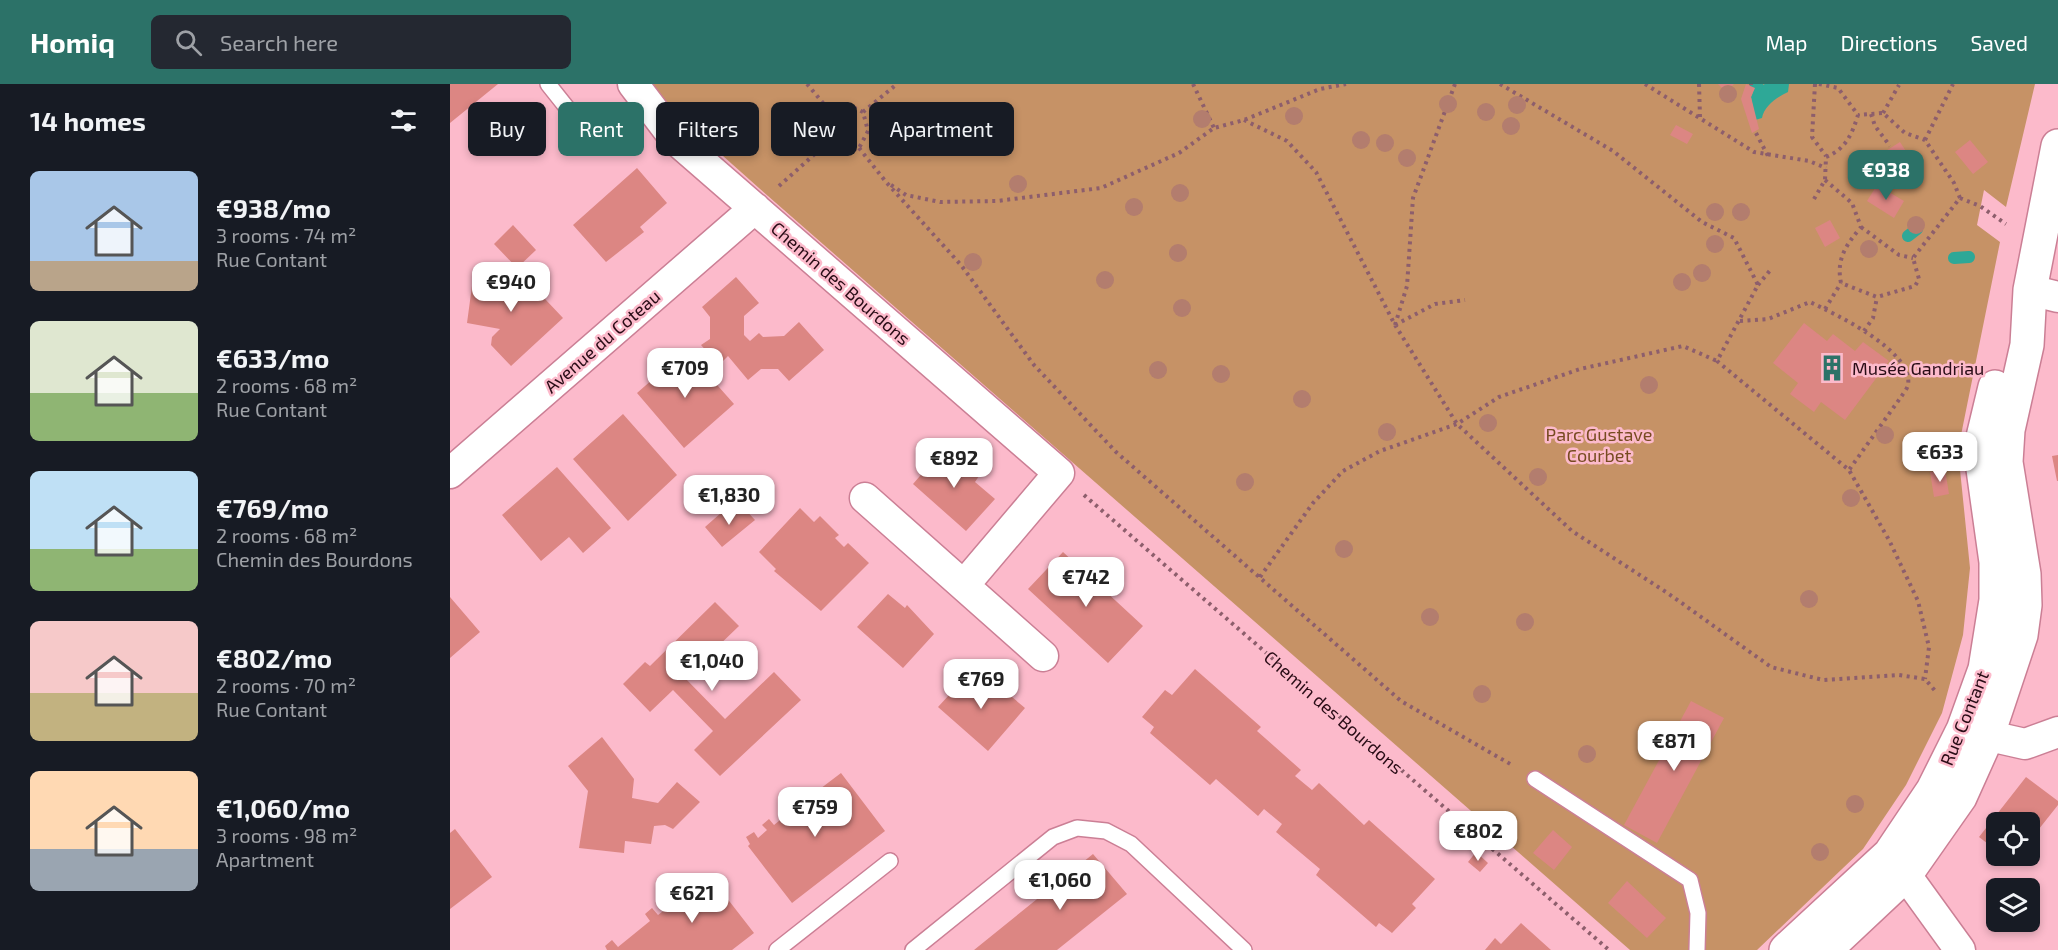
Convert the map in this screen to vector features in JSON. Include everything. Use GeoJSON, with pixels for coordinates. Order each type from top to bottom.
{"type":"FeatureCollection","features":[{"type":"Feature","properties":{"kind":"main road","name":"Rue Contant"},"geometry":{"type":"LineString","coordinates":[[1825,950],[1898,864],[1933,790],[1975,734],[1996,600],[1996,562],[1982,462],[1983,438],[2006,341],[2044,294],[2042,233],[2058,146]]}},
{"type":"Feature","properties":{"kind":"main road","name":"Rue Contant"},"geometry":{"type":"LineString","coordinates":[[1786,950],[1898,864]]}},
{"type":"Feature","properties":{"kind":"street","name":"Chemin des Bourdons"},"geometry":{"type":"LineString","coordinates":[[633,84],[675,138],[1059,473]]}},
{"type":"Feature","properties":{"kind":"street","name":"Avenue du Coteau"},"geometry":{"type":"LineString","coordinates":[[450,473],[755,208]]}},
{"type":"Feature","properties":{"kind":"street"},"geometry":{"type":"LineString","coordinates":[[964,585],[1059,473]]}},
{"type":"Feature","properties":{"kind":"street"},"geometry":{"type":"LineString","coordinates":[[865,498],[1042,656]]}},
{"type":"Feature","properties":{"kind":"street"},"geometry":{"type":"LineString","coordinates":[[1975,734],[2025,744],[2058,732]]}},
{"type":"Feature","properties":{"kind":"street"},"geometry":{"type":"LineString","coordinates":[[1898,864],[1960,950]]}},
{"type":"Feature","properties":{"kind":"lane"},"geometry":{"type":"LineString","coordinates":[[548,84],[562,102]]}},
{"type":"Feature","properties":{"kind":"lane"},"geometry":{"type":"LineString","coordinates":[[1535,779],[1690,880],[1698,913],[1697,950]]}},
{"type":"Feature","properties":{"kind":"lane"},"geometry":{"type":"LineString","coordinates":[[913,950],[1053,837],[1077,828],[1106,831],[1131,844],[1244,950]]}},
{"type":"Feature","properties":{"kind":"lane"},"geometry":{"type":"LineString","coordinates":[[777,950],[890,861]]}},
{"type":"Feature","properties":{"kind":"path"},"geometry":{"type":"LineString","coordinates":[[807,84],[822,102]]}},
{"type":"Feature","properties":{"kind":"path"},"geometry":{"type":"LineString","coordinates":[[863,112],[897,84]]}},
{"type":"Feature","properties":{"kind":"path"},"geometry":{"type":"LineString","coordinates":[[1193,84],[1214,128]]}},
{"type":"Feature","properties":{"kind":"path"},"geometry":{"type":"LineString","coordinates":[[886,182],[906,195],[940,202],[997,201],[1061,195],[1101,188],[1179,153],[1214,128],[1244,120],[1320,89],[1346,84]]}},
{"type":"Feature","properties":{"kind":"path"},"geometry":{"type":"LineString","coordinates":[[1395,325],[1407,286],[1413,198],[1455,84]]}},
{"type":"Feature","properties":{"kind":"path"},"geometry":{"type":"LineString","coordinates":[[1500,84],[1613,151],[1702,222],[1734,238],[1758,285]]}},
{"type":"Feature","properties":{"kind":"path"},"geometry":{"type":"LineString","coordinates":[[1645,84],[1754,152],[1769,157],[1809,161],[1826,168]]}},
{"type":"Feature","properties":{"kind":"path"},"geometry":{"type":"LineString","coordinates":[[1699,84],[1700,117]]}},
{"type":"Feature","properties":{"kind":"path"},"geometry":{"type":"LineString","coordinates":[[1814,199],[1825,180],[1826,168],[1826,157],[1812,137],[1817,84],[1840,86],[1858,115],[1852,134],[1840,152],[1826,157]]}},
{"type":"Feature","properties":{"kind":"path"},"geometry":{"type":"LineString","coordinates":[[1925,140],[1953,84]]}},
{"type":"Feature","properties":{"kind":"path"},"geometry":{"type":"LineString","coordinates":[[1883,113],[1899,85]]}},
{"type":"Feature","properties":{"kind":"path"},"geometry":{"type":"LineString","coordinates":[[857,109],[863,112],[868,131],[859,148],[886,182],[961,265],[1034,365],[1116,452],[1401,701],[1535,779]]}},
{"type":"Feature","properties":{"kind":"path"},"geometry":{"type":"LineString","coordinates":[[1858,115],[1883,113],[1905,133],[1925,140],[1954,183],[1960,198],[1980,206],[2010,227],[2042,233]]}},
{"type":"Feature","properties":{"kind":"path"},"geometry":{"type":"LineString","coordinates":[[1871,114],[1875,126],[1890,146]]}},
{"type":"Feature","properties":{"kind":"path"},"geometry":{"type":"LineString","coordinates":[[1244,120],[1287,141],[1316,172],[1395,325],[1457,424],[1572,531],[1669,594],[1771,667],[1823,681],[1899,675],[1925,679],[1975,734]]}},
{"type":"Feature","properties":{"kind":"path"},"geometry":{"type":"LineString","coordinates":[[1756,133],[1769,157]]}},
{"type":"Feature","properties":{"kind":"path"},"geometry":{"type":"LineString","coordinates":[[755,208],[813,156]]}},
{"type":"Feature","properties":{"kind":"path"},"geometry":{"type":"LineString","coordinates":[[1825,180],[1852,203],[1861,227],[1899,255],[1914,258]]}},
{"type":"Feature","properties":{"kind":"path"},"geometry":{"type":"LineString","coordinates":[[1914,258],[1960,198]]}},
{"type":"Feature","properties":{"kind":"path"},"geometry":{"type":"LineString","coordinates":[[1825,309],[1841,283],[1839,268],[1844,247],[1861,227]]}},
{"type":"Feature","properties":{"kind":"path"},"geometry":{"type":"LineString","coordinates":[[1841,283],[1877,297],[1915,286],[1919,279],[1914,258]]}},
{"type":"Feature","properties":{"kind":"path"},"geometry":{"type":"LineString","coordinates":[[1717,361],[1758,285],[1773,268]]}},
{"type":"Feature","properties":{"kind":"path"},"geometry":{"type":"LineString","coordinates":[[1864,331],[1872,318],[1877,297]]}},
{"type":"Feature","properties":{"kind":"path"},"geometry":{"type":"LineString","coordinates":[[1395,325],[1436,304],[1465,300]]}},
{"type":"Feature","properties":{"kind":"path"},"geometry":{"type":"LineString","coordinates":[[1740,321],[1768,320],[1810,302],[1864,331],[1891,352],[1907,372],[1908,385],[1849,471]]}},
{"type":"Feature","properties":{"kind":"path"},"geometry":{"type":"LineString","coordinates":[[1260,577],[1312,503],[1343,471],[1380,451],[1457,424],[1499,397],[1580,369],[1683,346],[1717,361],[1849,471],[1888,540],[1918,601],[1929,647],[1925,679]]}},
{"type":"Feature","properties":{"kind":"path","name":"Chemin des Bourdons"},"geometry":{"type":"LineString","coordinates":[[1059,473],[1609,950]]}},
{"type":"Feature","properties":{"kind":"green space","name":"Parc Gustave Courbet"},"geometry":{"type":"Polygon","coordinates":[[[650,84],[2035,84],[2006,207],[1984,190],[1977,225],[2000,242],[1958,450],[1970,568],[1963,635],[1942,713],[1906,785],[1863,849],[1757,950],[1630,950],[723,156],[759,156],[759,102],[664,102],[650,84]]]}},
{"type":"Feature","properties":{"kind":"shaded area"},"geometry":{"type":"Polygon","coordinates":[[[1765,84],[1789,84],[1788,92],[1772,102],[1762,118],[1755,120],[1751,97],[1755,88],[1765,84]]]}},
{"type":"Feature","properties":{"kind":"building"},"geometry":{"type":"Polygon","coordinates":[[[450,84],[498,84],[476,102],[468,102],[468,108],[450,123],[450,84]]]}},
{"type":"Feature","properties":{"kind":"building"},"geometry":{"type":"Polygon","coordinates":[[[1718,84],[1734,84],[1726,92],[1718,84]]]}},
{"type":"Feature","properties":{"kind":"building"},"geometry":{"type":"Polygon","coordinates":[[[1746,84],[1755,88],[1751,97],[1759,129],[1752,133],[1741,99],[1746,84]]]}},
{"type":"Feature","properties":{"kind":"building"},"geometry":{"type":"Polygon","coordinates":[[[1676,125],[1693,134],[1687,144],[1670,135],[1676,125]]]}},
{"type":"Feature","properties":{"kind":"building"},"geometry":{"type":"Polygon","coordinates":[[[1970,140],[1988,162],[1973,174],[1955,152],[1970,140]]]}},
{"type":"Feature","properties":{"kind":"building"},"geometry":{"type":"Polygon","coordinates":[[[1900,142],[1919,171],[1900,183],[1881,154],[1900,142]]]}},
{"type":"Feature","properties":{"kind":"building"},"geometry":{"type":"Polygon","coordinates":[[[637,168],[667,203],[640,227],[644,232],[606,262],[573,225],[637,168]]]}},
{"type":"Feature","properties":{"kind":"building"},"geometry":{"type":"Polygon","coordinates":[[[1877,185],[1904,201],[1894,218],[1867,201],[1877,185]]]}},
{"type":"Feature","properties":{"kind":"building"},"geometry":{"type":"Polygon","coordinates":[[[1830,220],[1840,238],[1825,247],[1815,228],[1830,220]]]}},
{"type":"Feature","properties":{"kind":"building"},"geometry":{"type":"Polygon","coordinates":[[[513,225],[536,250],[517,268],[494,244],[513,225]]]}},
{"type":"Feature","properties":{"kind":"building"},"geometry":{"type":"Polygon","coordinates":[[[474,271],[528,281],[563,318],[511,366],[491,345],[492,337],[500,329],[467,323],[474,271]]]}},
{"type":"Feature","properties":{"kind":"building"},"geometry":{"type":"Polygon","coordinates":[[[736,277],[759,303],[744,316],[744,335],[750,341],[759,333],[763,337],[784,336],[799,322],[824,350],[789,381],[778,369],[761,369],[748,380],[728,356],[719,365],[701,345],[710,339],[710,317],[702,307],[736,277]]]}},
{"type":"Feature","properties":{"kind":"building","name":"Musée Gandriau"},"geometry":{"type":"Polygon","coordinates":[[[1804,323],[1827,341],[1833,334],[1855,351],[1863,342],[1889,361],[1845,420],[1821,402],[1814,412],[1790,394],[1798,383],[1773,363],[1804,323]]]}},
{"type":"Feature","properties":{"kind":"building"},"geometry":{"type":"Polygon","coordinates":[[[686,350],[734,404],[684,448],[637,393],[686,350]]]}},
{"type":"Feature","properties":{"kind":"building"},"geometry":{"type":"Polygon","coordinates":[[[623,414],[677,475],[628,521],[573,459],[623,414]]]}},
{"type":"Feature","properties":{"kind":"building"},"geometry":{"type":"Polygon","coordinates":[[[945,447],[979,476],[975,482],[995,499],[966,531],[913,484],[945,447]]]}},
{"type":"Feature","properties":{"kind":"building"},"geometry":{"type":"Polygon","coordinates":[[[2058,455],[2058,481],[2057,481],[2052,456],[2058,455]]]}},
{"type":"Feature","properties":{"kind":"building"},"geometry":{"type":"Polygon","coordinates":[[[557,467],[611,528],[583,553],[569,537],[541,561],[502,515],[557,467]]]}},
{"type":"Feature","properties":{"kind":"building"},"geometry":{"type":"Polygon","coordinates":[[[1945,469],[1949,494],[1934,497],[1930,472],[1945,469]]]}},
{"type":"Feature","properties":{"kind":"building"},"geometry":{"type":"Polygon","coordinates":[[[742,506],[755,520],[722,547],[705,527],[722,512],[727,519],[742,506]]]}},
{"type":"Feature","properties":{"kind":"building"},"geometry":{"type":"Polygon","coordinates":[[[800,508],[814,522],[820,516],[839,535],[835,538],[844,547],[848,543],[869,563],[821,611],[774,571],[776,569],[759,552],[800,508]]]}},
{"type":"Feature","properties":{"kind":"building"},"geometry":{"type":"Polygon","coordinates":[[[1063,552],[1143,626],[1108,663],[1028,589],[1063,552]]]}},
{"type":"Feature","properties":{"kind":"building"},"geometry":{"type":"Polygon","coordinates":[[[888,594],[905,608],[907,605],[934,634],[903,668],[857,627],[888,594]]]}},
{"type":"Feature","properties":{"kind":"building"},"geometry":{"type":"Polygon","coordinates":[[[450,597],[480,632],[450,658],[450,597]]]}},
{"type":"Feature","properties":{"kind":"building"},"geometry":{"type":"Polygon","coordinates":[[[715,602],[739,626],[685,678],[725,719],[774,672],[801,700],[720,776],[694,750],[713,731],[673,690],[650,712],[623,684],[645,662],[650,666],[715,602]]]}},
{"type":"Feature","properties":{"kind":"building"},"geometry":{"type":"Polygon","coordinates":[[[1195,669],[1261,727],[1257,731],[1301,770],[1295,776],[1312,790],[1319,783],[1364,825],[1369,820],[1435,879],[1412,904],[1416,908],[1392,933],[1379,923],[1376,927],[1316,875],[1320,869],[1276,832],[1282,824],[1264,809],[1258,816],[1216,779],[1210,785],[1150,733],[1154,727],[1142,717],[1165,690],[1172,695],[1195,669]]]}},
{"type":"Feature","properties":{"kind":"building"},"geometry":{"type":"Polygon","coordinates":[[[971,671],[1002,697],[1006,692],[1025,708],[988,751],[938,707],[971,671]]]}},
{"type":"Feature","properties":{"kind":"building"},"geometry":{"type":"Polygon","coordinates":[[[1691,701],[1724,718],[1657,843],[1624,825],[1691,701]]]}},
{"type":"Feature","properties":{"kind":"building"},"geometry":{"type":"Polygon","coordinates":[[[602,737],[634,779],[632,798],[658,803],[677,782],[700,802],[673,829],[665,825],[654,826],[651,844],[625,841],[624,853],[579,848],[588,791],[568,766],[602,737]]]}},
{"type":"Feature","properties":{"kind":"building"},"geometry":{"type":"Polygon","coordinates":[[[841,773],[885,831],[792,903],[748,846],[750,844],[746,837],[754,832],[758,838],[767,830],[762,825],[769,819],[774,825],[796,807],[792,803],[799,796],[804,801],[841,773]]]}},
{"type":"Feature","properties":{"kind":"building"},"geometry":{"type":"Polygon","coordinates":[[[2026,777],[2058,801],[2058,805],[2040,828],[2040,812],[1999,812],[2026,777]]]}},
{"type":"Feature","properties":{"kind":"building"},"geometry":{"type":"Polygon","coordinates":[[[1986,828],[1986,842],[1979,837],[1986,828]]]}},
{"type":"Feature","properties":{"kind":"building"},"geometry":{"type":"Polygon","coordinates":[[[455,829],[492,877],[450,909],[450,833],[455,829]]]}},
{"type":"Feature","properties":{"kind":"building"},"geometry":{"type":"Polygon","coordinates":[[[1553,830],[1572,847],[1554,870],[1533,853],[1553,830]]]}},
{"type":"Feature","properties":{"kind":"building"},"geometry":{"type":"Polygon","coordinates":[[[1476,852],[1488,863],[1480,872],[1468,862],[1476,852]]]}},
{"type":"Feature","properties":{"kind":"building"},"geometry":{"type":"Polygon","coordinates":[[[1093,854],[1127,894],[1057,950],[974,950],[1093,854]]]}},
{"type":"Feature","properties":{"kind":"building"},"geometry":{"type":"Polygon","coordinates":[[[709,875],[754,933],[732,950],[607,950],[605,946],[612,940],[618,947],[650,921],[645,914],[652,908],[658,915],[676,901],[671,894],[679,888],[684,895],[709,875]]]}},
{"type":"Feature","properties":{"kind":"building"},"geometry":{"type":"Polygon","coordinates":[[[1627,881],[1666,918],[1647,938],[1608,903],[1627,881]]]}},
{"type":"Feature","properties":{"kind":"building"},"geometry":{"type":"Polygon","coordinates":[[[1521,923],[1551,950],[1485,950],[1495,938],[1501,944],[1521,923]]]}},
{"type":"Feature","properties":{"kind":"waterway"},"geometry":{"type":"LineString","coordinates":[[1755,88],[1757,84]]}},
{"type":"Feature","properties":{"kind":"waterway"},"geometry":{"type":"LineString","coordinates":[[1908,236],[1917,229]]}},
{"type":"Feature","properties":{"kind":"waterway"},"geometry":{"type":"LineString","coordinates":[[1954,258],[1969,257]]}},
{"type":"Feature","properties":{"kind":"place","name":"Musée Gandriau"},"geometry":{"type":"Point","coordinates":[1832,368]}}]}
